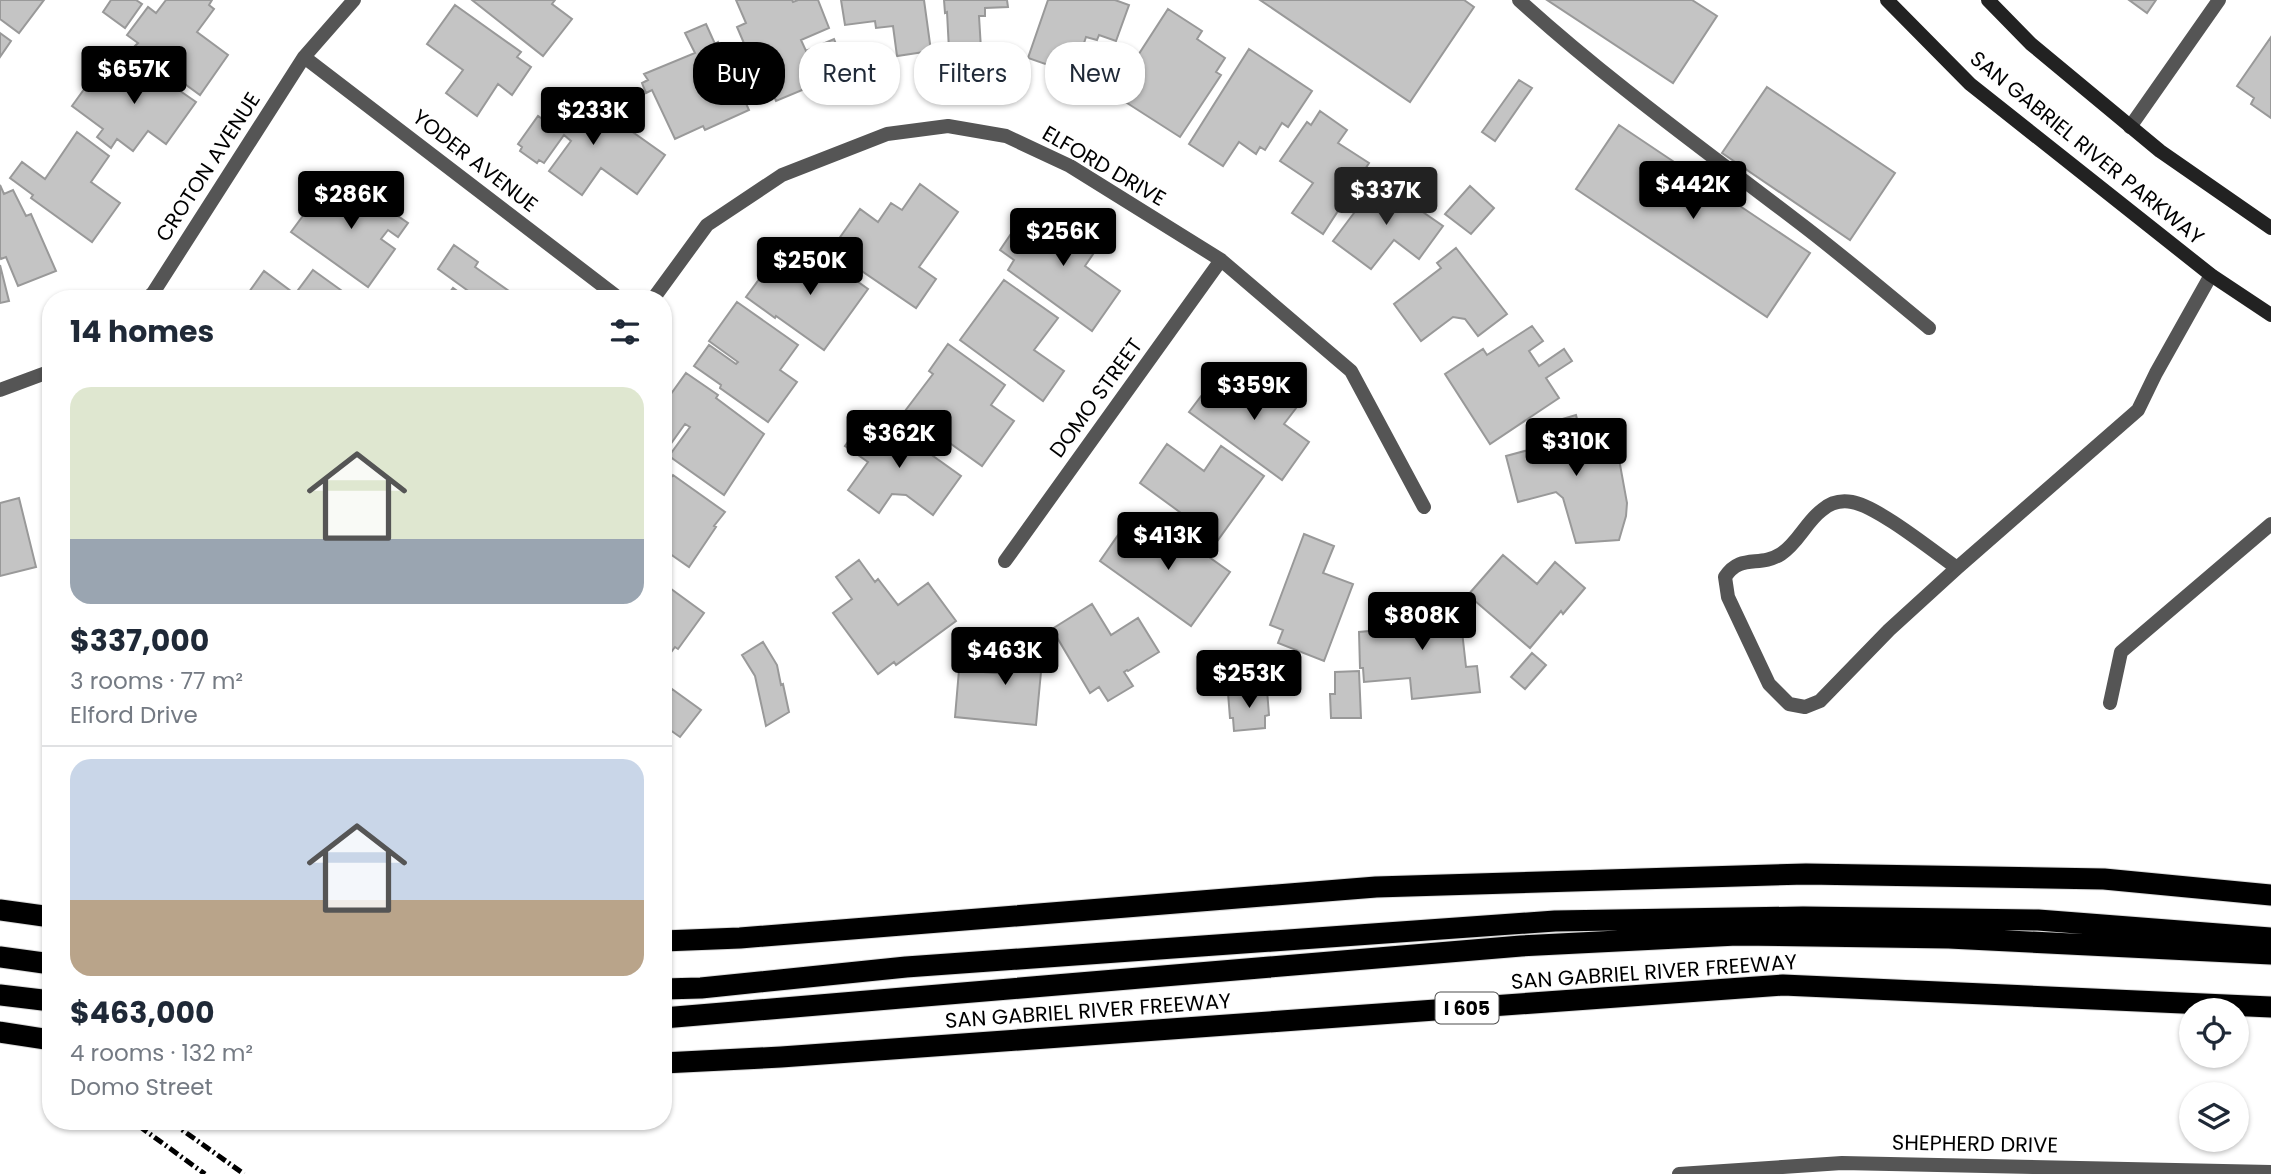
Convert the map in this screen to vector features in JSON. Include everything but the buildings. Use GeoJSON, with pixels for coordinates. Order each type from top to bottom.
{"type":"FeatureCollection","features":[{"type":"Feature","properties":{"kind":"highway"},"geometry":{"type":"LineString","coordinates":[[672,941],[740,938],[1376,887],[1792,874],[2104,879],[2271,895]]}},
{"type":"Feature","properties":{"kind":"highway"},"geometry":{"type":"LineString","coordinates":[[0,910],[42,917]]}},
{"type":"Feature","properties":{"kind":"highway"},"geometry":{"type":"LineString","coordinates":[[672,989],[906,967],[1555,921],[1803,917],[2038,920],[2271,938]]}},
{"type":"Feature","properties":{"kind":"highway"},"geometry":{"type":"LineString","coordinates":[[672,1017],[1494,948],[1737,935],[1949,939],[2271,954]]}},
{"type":"Feature","properties":{"kind":"highway"},"geometry":{"type":"LineString","coordinates":[[0,957],[42,963]]}},
{"type":"Feature","properties":{"kind":"highway","name":"SAN GABRIEL RIVER FREEWAY"},"geometry":{"type":"LineString","coordinates":[[672,1063],[1783,985],[2271,1007]]}},
{"type":"Feature","properties":{"kind":"highway"},"geometry":{"type":"LineString","coordinates":[[0,995],[42,1000]]}},
{"type":"Feature","properties":{"kind":"highway"},"geometry":{"type":"LineString","coordinates":[[0,1032],[42,1039]]}},
{"type":"Feature","properties":{"kind":"main road","name":"SAN GABRIEL RIVER PARKWAY"},"geometry":{"type":"LineString","coordinates":[[1887,0],[1970,84],[2211,275],[2271,315]]}},
{"type":"Feature","properties":{"kind":"main road","name":"SAN GABRIEL RIVER PARKWAY"},"geometry":{"type":"LineString","coordinates":[[1987,0],[2031,44],[2130,127],[2271,228]]}},
{"type":"Feature","properties":{"kind":"street","name":"CROTON AVENUE"},"geometry":{"type":"LineString","coordinates":[[155,290],[304,57],[354,0]]}},
{"type":"Feature","properties":{"kind":"street"},"geometry":{"type":"LineString","coordinates":[[1519,0],[1569,45],[1800,223],[1929,328]]}},
{"type":"Feature","properties":{"kind":"street"},"geometry":{"type":"LineString","coordinates":[[2130,127],[2219,0]]}},
{"type":"Feature","properties":{"kind":"street","name":"YODER AVENUE"},"geometry":{"type":"LineString","coordinates":[[304,57],[608,290]]}},
{"type":"Feature","properties":{"kind":"street","name":"ELFORD DRIVE"},"geometry":{"type":"LineString","coordinates":[[660,290],[707,225],[782,175],[887,134],[948,126],[1006,136],[1070,166],[1220,260],[1351,371],[1424,507]]}},
{"type":"Feature","properties":{"kind":"street","name":"DOMO STREET"},"geometry":{"type":"LineString","coordinates":[[1005,561],[1220,260]]}},
{"type":"Feature","properties":{"kind":"street"},"geometry":{"type":"LineString","coordinates":[[1957,568],[1870,508],[1851,501],[1833,502],[1819,512],[1783,553],[1764,561],[1747,561],[1733,566],[1725,577],[1728,597],[1769,684],[1789,704],[1805,707],[1820,701],[1889,630],[2138,410],[2211,275]]}},
{"type":"Feature","properties":{"kind":"street"},"geometry":{"type":"LineString","coordinates":[[0,390],[42,374]]}},
{"type":"Feature","properties":{"kind":"street"},"geometry":{"type":"LineString","coordinates":[[2110,703],[2121,652],[2271,524]]}},
{"type":"Feature","properties":{"kind":"street","name":"SHEPHERD DRIVE"},"geometry":{"type":"LineString","coordinates":[[1679,1174],[1842,1163],[2033,1170],[2271,1172]]}},
{"type":"Feature","properties":{"kind":"railway"},"geometry":{"type":"LineString","coordinates":[[144,1130],[205,1174]]}},
{"type":"Feature","properties":{"kind":"railway"},"geometry":{"type":"LineString","coordinates":[[182,1130],[244,1174]]}}]}
